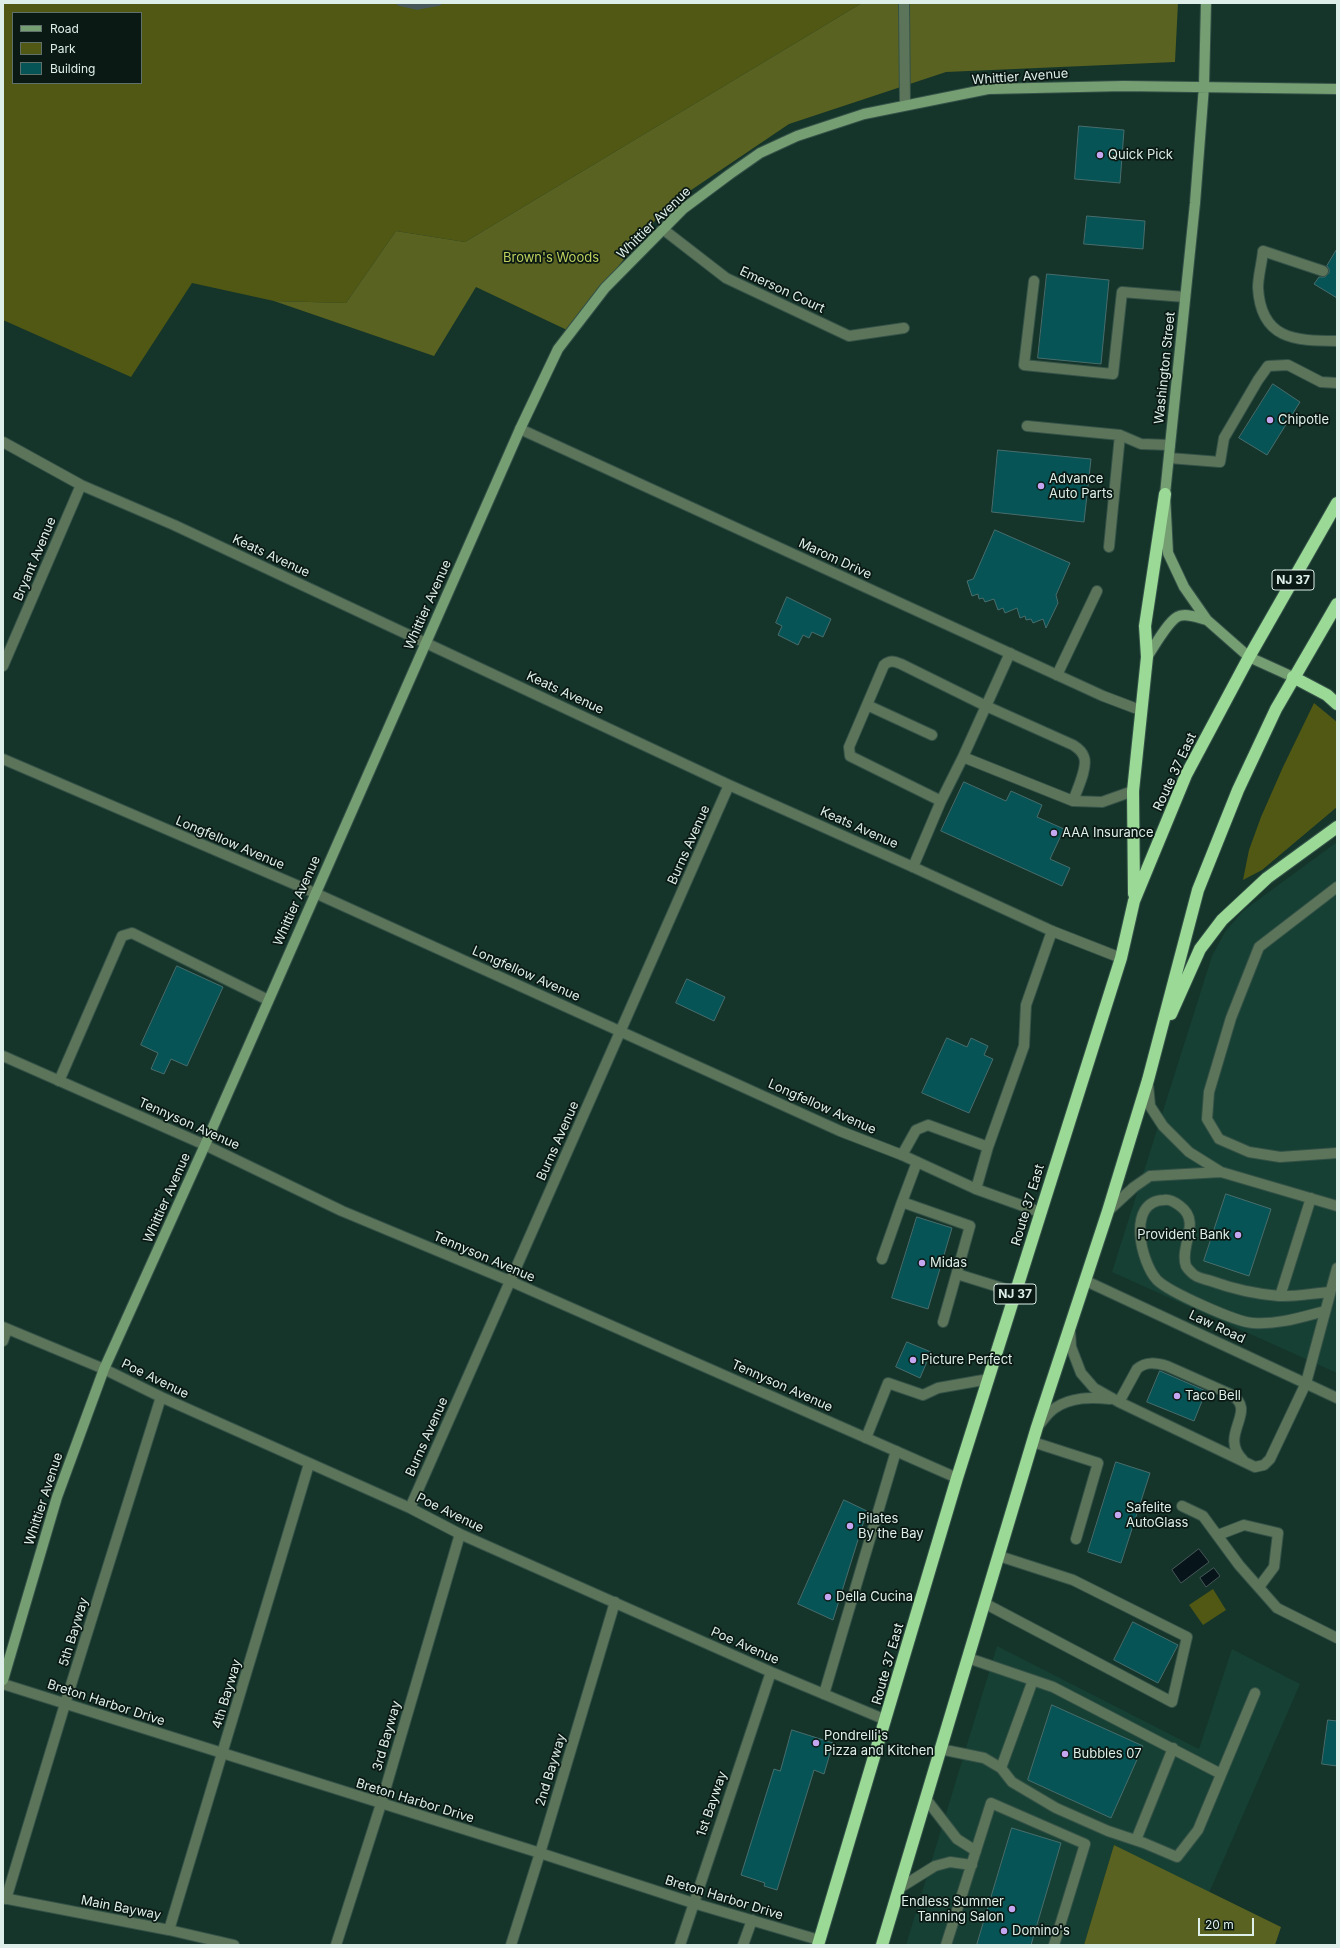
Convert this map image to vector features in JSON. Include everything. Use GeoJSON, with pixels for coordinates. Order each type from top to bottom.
{"type":"FeatureCollection","features":[{"type":"Feature","properties":{"kind":"highway"},"geometry":{"type":"LineString","coordinates":[[1134,901],[1133,791],[1137,763],[1140,710],[1147,657],[1145,626],[1165,494]]}},
{"type":"Feature","properties":{"kind":"highway","name":"Route 37 East"},"geometry":{"type":"LineString","coordinates":[[819,1943],[1015,1292],[1121,958],[1134,901],[1186,775],[1249,657],[1337,503]]}},
{"type":"Feature","properties":{"kind":"highway"},"geometry":{"type":"LineString","coordinates":[[882,1945],[1033,1442],[1086,1281],[1148,1080],[1198,890],[1238,790],[1276,709],[1293,677],[1337,604]]}},
{"type":"Feature","properties":{"kind":"highway"},"geometry":{"type":"LineString","coordinates":[[1293,677],[1328,695],[1337,704]]}},
{"type":"Feature","properties":{"kind":"highway"},"geometry":{"type":"LineString","coordinates":[[1157,1046],[1200,949],[1222,920],[1267,878],[1337,827]]}},
{"type":"Feature","properties":{"kind":"street"},"geometry":{"type":"LineString","coordinates":[[904,3],[905,104]]}},
{"type":"Feature","properties":{"kind":"street","name":"Washington Street"},"geometry":{"type":"LineString","coordinates":[[1206,3],[1204,86],[1192,240],[1165,494],[1168,553],[1184,588],[1207,620],[1249,657],[1293,677]]}},
{"type":"Feature","properties":{"kind":"street","name":"Whittier Avenue"},"geometry":{"type":"LineString","coordinates":[[3,1680],[57,1497],[104,1369],[205,1145],[520,429],[558,349],[605,288],[683,210],[760,153],[797,136],[864,114],[905,104],[988,89],[1068,86],[1204,86],[1337,90]]}},
{"type":"Feature","properties":{"kind":"street","name":"Emerson Court"},"geometry":{"type":"LineString","coordinates":[[664,230],[726,278],[849,336],[904,328]]}},
{"type":"Feature","properties":{"kind":"street"},"geometry":{"type":"LineString","coordinates":[[1323,271],[1263,251],[1258,287],[1262,309],[1273,329],[1291,338],[1337,341]]}},
{"type":"Feature","properties":{"kind":"street"},"geometry":{"type":"LineString","coordinates":[[1034,281],[1024,365],[1113,374],[1122,292],[1185,297]]}},
{"type":"Feature","properties":{"kind":"street"},"geometry":{"type":"LineString","coordinates":[[1169,458],[1220,462],[1224,438],[1258,380],[1268,366],[1288,365],[1321,382],[1337,383]]}},
{"type":"Feature","properties":{"kind":"street"},"geometry":{"type":"LineString","coordinates":[[1027,426],[1120,435],[1141,444],[1170,445]]}},
{"type":"Feature","properties":{"kind":"street","name":"Marom Drive"},"geometry":{"type":"LineString","coordinates":[[520,429],[1103,696],[1140,710]]}},
{"type":"Feature","properties":{"kind":"street"},"geometry":{"type":"LineString","coordinates":[[1109,547],[1120,435]]}},
{"type":"Feature","properties":{"kind":"street","name":"Keats Avenue"},"geometry":{"type":"LineString","coordinates":[[3,442],[82,485],[174,525],[730,784],[1052,931],[1121,958]]}},
{"type":"Feature","properties":{"kind":"street","name":"Bryant Avenue"},"geometry":{"type":"LineString","coordinates":[[3,666],[82,485]]}},
{"type":"Feature","properties":{"kind":"street"},"geometry":{"type":"LineString","coordinates":[[1058,675],[1097,591]]}},
{"type":"Feature","properties":{"kind":"street"},"geometry":{"type":"LineString","coordinates":[[1147,657],[1177,617],[1188,615],[1207,620]]}},
{"type":"Feature","properties":{"kind":"street"},"geometry":{"type":"LineString","coordinates":[[913,867],[941,801],[963,757],[1010,653]]}},
{"type":"Feature","properties":{"kind":"street"},"geometry":{"type":"LineString","coordinates":[[941,801],[850,756],[849,747],[884,665],[891,661],[901,664],[986,706],[1073,745],[1081,751],[1085,757],[1085,765],[1073,801]]}},
{"type":"Feature","properties":{"kind":"street"},"geometry":{"type":"LineString","coordinates":[[867,705],[932,735]]}},
{"type":"Feature","properties":{"kind":"street"},"geometry":{"type":"LineString","coordinates":[[963,757],[1073,801],[1102,802],[1133,791]]}},
{"type":"Feature","properties":{"kind":"street","name":"Longfellow Avenue"},"geometry":{"type":"LineString","coordinates":[[3,759],[315,893],[840,1131],[902,1155],[976,1189],[1040,1212]]}},
{"type":"Feature","properties":{"kind":"street","name":"Burns Avenue"},"geometry":{"type":"LineString","coordinates":[[410,1508],[730,784]]}},
{"type":"Feature","properties":{"kind":"street"},"geometry":{"type":"LineString","coordinates":[[1337,887],[1259,947],[1231,1018],[1209,1092],[1207,1119],[1219,1139],[1249,1152],[1280,1157],[1337,1153]]}},
{"type":"Feature","properties":{"kind":"street"},"geometry":{"type":"LineString","coordinates":[[976,1189],[988,1147],[1024,1046],[1026,1005],[1052,931]]}},
{"type":"Feature","properties":{"kind":"street"},"geometry":{"type":"LineString","coordinates":[[59,1081],[122,936],[132,933],[268,1000]]}},
{"type":"Feature","properties":{"kind":"street","name":"Tennyson Avenue"},"geometry":{"type":"LineString","coordinates":[[3,1056],[205,1145],[342,1210],[510,1281],[958,1478]]}},
{"type":"Feature","properties":{"kind":"street"},"geometry":{"type":"LineString","coordinates":[[1148,1080],[1150,1106],[1163,1126],[1189,1152],[1221,1172],[1337,1206]]}},
{"type":"Feature","properties":{"kind":"street"},"geometry":{"type":"LineString","coordinates":[[902,1155],[916,1130],[928,1125],[988,1147]]}},
{"type":"Feature","properties":{"kind":"street"},"geometry":{"type":"LineString","coordinates":[[882,1259],[917,1162]]}},
{"type":"Feature","properties":{"kind":"street"},"geometry":{"type":"LineString","coordinates":[[1108,1211],[1134,1187],[1150,1176],[1221,1172]]}},
{"type":"Feature","properties":{"kind":"street"},"geometry":{"type":"LineString","coordinates":[[1280,1296],[1311,1198]]}},
{"type":"Feature","properties":{"kind":"street"},"geometry":{"type":"LineString","coordinates":[[1325,1311],[1286,1321],[1254,1323],[1233,1318],[1180,1294],[1158,1281],[1147,1265],[1141,1245],[1140,1224],[1147,1208],[1154,1202],[1164,1200],[1176,1203],[1186,1210],[1191,1225],[1186,1251],[1186,1266],[1194,1275],[1233,1289],[1280,1296],[1330,1292]]}},
{"type":"Feature","properties":{"kind":"street"},"geometry":{"type":"LineString","coordinates":[[902,1202],[970,1226],[944,1322]]}},
{"type":"Feature","properties":{"kind":"street"},"geometry":{"type":"LineString","coordinates":[[1070,1331],[1071,1347],[1081,1373],[1094,1388],[1255,1467],[1264,1465],[1270,1459],[1306,1383],[1337,1268]]}},
{"type":"Feature","properties":{"kind":"street"},"geometry":{"type":"LineString","coordinates":[[957,1274],[1015,1292]]}},
{"type":"Feature","properties":{"kind":"street","name":"Law Road"},"geometry":{"type":"LineString","coordinates":[[1086,1281],[1337,1398]]}},
{"type":"Feature","properties":{"kind":"street"},"geometry":{"type":"LineString","coordinates":[[3,1341],[5,1328]]}},
{"type":"Feature","properties":{"kind":"street","name":"Poe Avenue"},"geometry":{"type":"LineString","coordinates":[[5,1328],[104,1369],[161,1397],[410,1508],[460,1534],[771,1672],[886,1720]]}},
{"type":"Feature","properties":{"kind":"street"},"geometry":{"type":"LineString","coordinates":[[1116,1400],[1137,1369],[1141,1365],[1149,1363],[1157,1363],[1167,1366],[1230,1394],[1236,1397],[1242,1407],[1242,1413],[1235,1430],[1233,1443],[1237,1454],[1244,1461]]}},
{"type":"Feature","properties":{"kind":"street"},"geometry":{"type":"LineString","coordinates":[[866,1438],[888,1383],[922,1395],[938,1388],[989,1379]]}},
{"type":"Feature","properties":{"kind":"street","name":"5th Bayway"},"geometry":{"type":"LineString","coordinates":[[5,1899],[161,1397]]}},
{"type":"Feature","properties":{"kind":"street"},"geometry":{"type":"LineString","coordinates":[[1038,1427],[1054,1408],[1072,1400],[1091,1397],[1116,1400]]}},
{"type":"Feature","properties":{"kind":"street"},"geometry":{"type":"LineString","coordinates":[[1033,1442],[1098,1463],[1076,1539]]}},
{"type":"Feature","properties":{"kind":"street"},"geometry":{"type":"LineString","coordinates":[[824,1694],[896,1451]]}},
{"type":"Feature","properties":{"kind":"street","name":"4th Bayway"},"geometry":{"type":"LineString","coordinates":[[169,1930],[309,1464]]}},
{"type":"Feature","properties":{"kind":"street"},"geometry":{"type":"LineString","coordinates":[[1182,1506],[1203,1516],[1239,1565],[1278,1608],[1337,1638]]}},
{"type":"Feature","properties":{"kind":"street"},"geometry":{"type":"LineString","coordinates":[[1218,1535],[1244,1524],[1278,1533],[1274,1567],[1259,1587]]}},
{"type":"Feature","properties":{"kind":"street","name":"3rd Bayway"},"geometry":{"type":"LineString","coordinates":[[336,1945],[381,1804],[460,1534]]}},
{"type":"Feature","properties":{"kind":"street"},"geometry":{"type":"LineString","coordinates":[[984,1603],[1172,1702],[1187,1637],[1072,1580],[999,1556]]}},
{"type":"Feature","properties":{"kind":"street","name":"2nd Bayway"},"geometry":{"type":"LineString","coordinates":[[511,1945],[615,1602]]}},
{"type":"Feature","properties":{"kind":"street"},"geometry":{"type":"LineString","coordinates":[[968,1658],[1053,1687],[1221,1774]]}},
{"type":"Feature","properties":{"kind":"street","name":"1st Bayway"},"geometry":{"type":"LineString","coordinates":[[680,1945],[771,1672]]}},
{"type":"Feature","properties":{"kind":"street"},"geometry":{"type":"LineString","coordinates":[[1001,1768],[1033,1680]]}},
{"type":"Feature","properties":{"kind":"street","name":"Breton Harbor Drive"},"geometry":{"type":"LineString","coordinates":[[3,1684],[540,1853],[693,1903],[752,1920],[819,1943]]}},
{"type":"Feature","properties":{"kind":"street"},"geometry":{"type":"LineString","coordinates":[[940,1749],[984,1758],[1001,1768],[1012,1782],[1056,1808],[1108,1831],[1136,1840],[1177,1857],[1198,1830],[1255,1693]]}},
{"type":"Feature","properties":{"kind":"street"},"geometry":{"type":"LineString","coordinates":[[1136,1840],[1173,1748]]}},
{"type":"Feature","properties":{"kind":"street"},"geometry":{"type":"LineString","coordinates":[[926,1799],[957,1839],[976,1851]]}},
{"type":"Feature","properties":{"kind":"street"},"geometry":{"type":"LineString","coordinates":[[946,1945],[991,1803],[1086,1844],[1054,1945]]}},
{"type":"Feature","properties":{"kind":"street"},"geometry":{"type":"LineString","coordinates":[[898,1889],[934,1866],[950,1862],[972,1865]]}},
{"type":"Feature","properties":{"kind":"street","name":"Main Bayway"},"geometry":{"type":"LineString","coordinates":[[5,1899],[169,1930],[234,1945]]}},
{"type":"Feature","properties":{"kind":"street"},"geometry":{"type":"LineString","coordinates":[[743,1945],[752,1920]]}},
{"type":"Feature","properties":{"kind":"shaded area"},"geometry":{"type":"Polygon","coordinates":[[[1337,842],[1337,1373],[1112,1272],[1212,956],[1225,932],[1243,911],[1337,842]]]}},
{"type":"Feature","properties":{"kind":"shaded area"},"geometry":{"type":"Polygon","coordinates":[[[1199,1549],[1209,1562],[1181,1583],[1172,1570],[1199,1549]]]}},
{"type":"Feature","properties":{"kind":"shaded area"},"geometry":{"type":"Polygon","coordinates":[[[1214,1568],[1220,1576],[1206,1587],[1200,1578],[1214,1568]]]}},
{"type":"Feature","properties":{"kind":"shaded area"},"geometry":{"type":"Polygon","coordinates":[[[997,1646],[1199,1749],[1232,1649],[1300,1684],[1209,1893],[1114,1845],[1084,1945],[906,1945],[997,1646]]]}},
{"type":"Feature","properties":{"kind":"green space"},"geometry":{"type":"Polygon","coordinates":[[[3,3],[862,3],[465,242],[396,231],[346,303],[274,301],[192,283],[131,377],[3,320],[3,3]]]}},
{"type":"Feature","properties":{"kind":"green space","name":"Brown's Woods"},"geometry":{"type":"Polygon","coordinates":[[[862,3],[1178,3],[1175,62],[946,72],[789,124],[666,207],[567,330],[476,287],[434,356],[274,301],[346,303],[396,231],[465,242],[862,3]]]}},
{"type":"Feature","properties":{"kind":"green space"},"geometry":{"type":"Polygon","coordinates":[[[1314,703],[1337,722],[1337,807],[1262,870],[1243,880],[1249,850],[1261,817],[1314,703]]]}},
{"type":"Feature","properties":{"kind":"green space"},"geometry":{"type":"Polygon","coordinates":[[[1213,1589],[1226,1610],[1203,1625],[1189,1605],[1213,1589]]]}},
{"type":"Feature","properties":{"kind":"green space"},"geometry":{"type":"Polygon","coordinates":[[[1114,1845],[1281,1927],[1275,1945],[1084,1945],[1114,1845]]]}},
{"type":"Feature","properties":{"kind":"building","name":"Quick Pick"},"geometry":{"type":"Polygon","coordinates":[[[1079,126],[1124,130],[1120,183],[1075,179],[1079,126]]]}},
{"type":"Feature","properties":{"kind":"building"},"geometry":{"type":"Polygon","coordinates":[[[1087,216],[1145,221],[1143,249],[1084,244],[1087,216]]]}},
{"type":"Feature","properties":{"kind":"building"},"geometry":{"type":"Polygon","coordinates":[[[1337,249],[1337,298],[1314,284],[1319,277],[1325,277],[1329,273],[1327,266],[1337,249]]]}},
{"type":"Feature","properties":{"kind":"building"},"geometry":{"type":"Polygon","coordinates":[[[1047,274],[1109,280],[1101,364],[1038,358],[1047,274]]]}},
{"type":"Feature","properties":{"kind":"building","name":"Chipotle"},"geometry":{"type":"Polygon","coordinates":[[[1273,384],[1300,402],[1267,455],[1239,438],[1273,384]]]}},
{"type":"Feature","properties":{"kind":"building","name":"Advance Auto Parts"},"geometry":{"type":"Polygon","coordinates":[[[998,450],[1091,459],[1084,522],[992,512],[998,450]]]}},
{"type":"Feature","properties":{"kind":"building"},"geometry":{"type":"Polygon","coordinates":[[[995,530],[1070,563],[1056,595],[1058,603],[1046,628],[1043,619],[1033,623],[1031,619],[1026,620],[1025,616],[1020,618],[1017,608],[1005,613],[1003,608],[998,610],[994,599],[985,602],[983,598],[979,599],[978,594],[972,596],[967,581],[973,579],[995,530]]]}},
{"type":"Feature","properties":{"kind":"building"},"geometry":{"type":"Polygon","coordinates":[[[787,597],[831,619],[823,637],[812,632],[809,638],[803,635],[798,645],[778,635],[782,626],[776,623],[787,597]]]}},
{"type":"Feature","properties":{"kind":"building"},"geometry":{"type":"Polygon","coordinates":[[[964,782],[1006,801],[1011,791],[1042,805],[1037,817],[1064,829],[1050,859],[1070,868],[1062,886],[941,831],[964,782]]]}},
{"type":"Feature","properties":{"kind":"building"},"geometry":{"type":"Polygon","coordinates":[[[177,966],[223,987],[187,1066],[171,1059],[164,1074],[151,1069],[158,1053],[141,1045],[177,966]]]}},
{"type":"Feature","properties":{"kind":"building"},"geometry":{"type":"Polygon","coordinates":[[[687,979],[725,997],[714,1021],[676,1003],[687,979]]]}},
{"type":"Feature","properties":{"kind":"building"},"geometry":{"type":"Polygon","coordinates":[[[947,1038],[967,1047],[971,1038],[988,1046],[984,1055],[993,1059],[969,1113],[922,1093],[947,1038]]]}},
{"type":"Feature","properties":{"kind":"building","name":"Provident Bank"},"geometry":{"type":"Polygon","coordinates":[[[1226,1194],[1271,1209],[1249,1276],[1204,1261],[1226,1194]]]}},
{"type":"Feature","properties":{"kind":"building","name":"Midas"},"geometry":{"type":"Polygon","coordinates":[[[917,1217],[952,1228],[928,1309],[892,1298],[917,1217]]]}},
{"type":"Feature","properties":{"kind":"building"},"geometry":{"type":"Polygon","coordinates":[[[907,1342],[931,1352],[920,1378],[896,1367],[907,1342]]]}},
{"type":"Feature","properties":{"kind":"building","name":"Taco Bell"},"geometry":{"type":"Polygon","coordinates":[[[1160,1371],[1206,1391],[1194,1421],[1147,1402],[1160,1371]]]}},
{"type":"Feature","properties":{"kind":"building","name":"Safelite AutoGlass"},"geometry":{"type":"Polygon","coordinates":[[[1116,1462],[1150,1473],[1121,1563],[1088,1552],[1116,1462]]]}},
{"type":"Feature","properties":{"kind":"building"},"geometry":{"type":"Polygon","coordinates":[[[844,1500],[867,1511],[833,1620],[798,1604],[844,1500]]]}},
{"type":"Feature","properties":{"kind":"building"},"geometry":{"type":"Polygon","coordinates":[[[1133,1622],[1178,1645],[1158,1683],[1114,1660],[1133,1622]]]}},
{"type":"Feature","properties":{"kind":"building"},"geometry":{"type":"Polygon","coordinates":[[[1052,1705],[1143,1746],[1111,1818],[1028,1780],[1052,1705]]]}},
{"type":"Feature","properties":{"kind":"building"},"geometry":{"type":"Polygon","coordinates":[[[1328,1720],[1337,1721],[1337,1766],[1322,1764],[1328,1720]]]}},
{"type":"Feature","properties":{"kind":"building"},"geometry":{"type":"Polygon","coordinates":[[[792,1730],[833,1743],[824,1774],[814,1770],[777,1890],[764,1886],[765,1883],[741,1875],[774,1769],[780,1771],[792,1730]]]}},
{"type":"Feature","properties":{"kind":"building"},"geometry":{"type":"Polygon","coordinates":[[[1012,1828],[1061,1843],[1031,1945],[977,1945],[1012,1828]]]}},
{"type":"Feature","properties":{"kind":"waterway"},"geometry":{"type":"LineString","coordinates":[[399,3],[417,7],[439,3]]}},
{"type":"Feature","properties":{"kind":"place","name":"Quick Pick"},"geometry":{"type":"Point","coordinates":[1100,155]}},
{"type":"Feature","properties":{"kind":"place","name":"Chipotle"},"geometry":{"type":"Point","coordinates":[1270,420]}},
{"type":"Feature","properties":{"kind":"place","name":"Advance Auto Parts"},"geometry":{"type":"Point","coordinates":[1041,486]}},
{"type":"Feature","properties":{"kind":"place","name":"AAA Insurance"},"geometry":{"type":"Point","coordinates":[1054,833]}},
{"type":"Feature","properties":{"kind":"place","name":"Provident Bank"},"geometry":{"type":"Point","coordinates":[1238,1235]}},
{"type":"Feature","properties":{"kind":"place","name":"Midas"},"geometry":{"type":"Point","coordinates":[922,1263]}},
{"type":"Feature","properties":{"kind":"place","name":"Picture Perfect"},"geometry":{"type":"Point","coordinates":[913,1360]}},
{"type":"Feature","properties":{"kind":"place","name":"Taco Bell"},"geometry":{"type":"Point","coordinates":[1177,1396]}},
{"type":"Feature","properties":{"kind":"place","name":"Safelite AutoGlass"},"geometry":{"type":"Point","coordinates":[1118,1515]}},
{"type":"Feature","properties":{"kind":"place","name":"Pilates By the Bay"},"geometry":{"type":"Point","coordinates":[850,1526]}},
{"type":"Feature","properties":{"kind":"place","name":"Della Cucina"},"geometry":{"type":"Point","coordinates":[828,1597]}},
{"type":"Feature","properties":{"kind":"place","name":"Pondrelli's Pizza and Kitchen"},"geometry":{"type":"Point","coordinates":[816,1743]}},
{"type":"Feature","properties":{"kind":"place","name":"Bubbles 07"},"geometry":{"type":"Point","coordinates":[1065,1754]}},
{"type":"Feature","properties":{"kind":"place","name":"Endless Summer Tanning Salon"},"geometry":{"type":"Point","coordinates":[1012,1909]}},
{"type":"Feature","properties":{"kind":"place","name":"Domino's"},"geometry":{"type":"Point","coordinates":[1004,1931]}}]}
